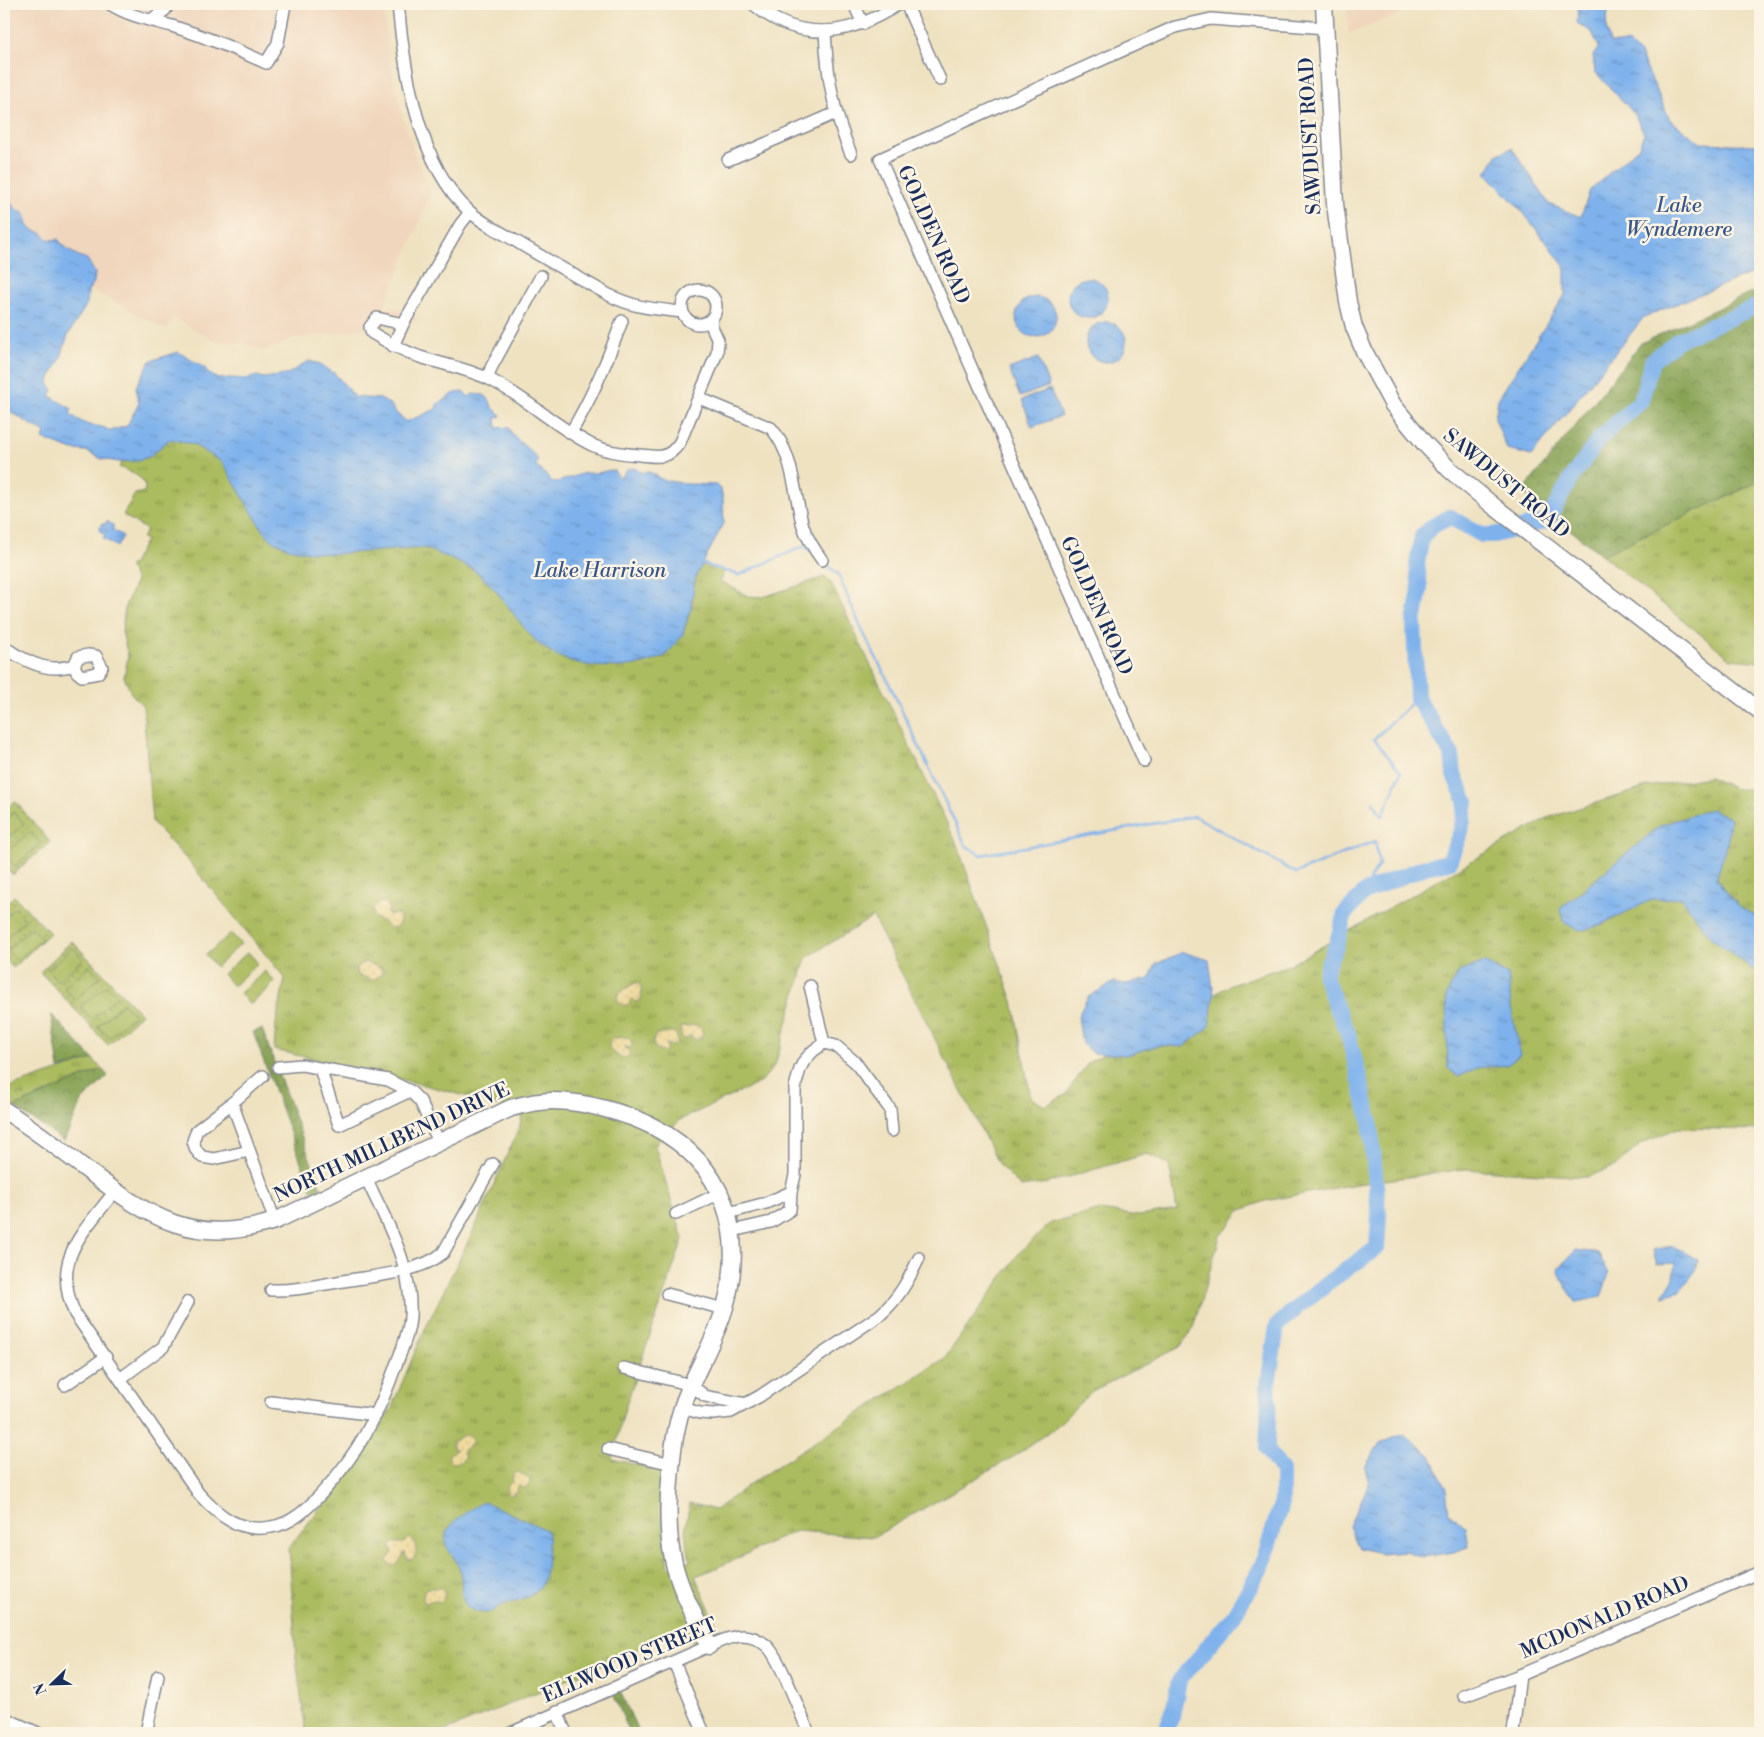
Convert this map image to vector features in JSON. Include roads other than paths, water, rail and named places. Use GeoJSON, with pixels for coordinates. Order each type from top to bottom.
{"type":"FeatureCollection","features":[{"type":"Feature","properties":{"kind":"street"},"geometry":{"type":"LineString","coordinates":[[110,4],[120,11],[198,36],[266,63],[278,43],[285,4]]}},
{"type":"Feature","properties":{"kind":"street"},"geometry":{"type":"LineString","coordinates":[[151,20],[165,10],[169,4]]}},
{"type":"Feature","properties":{"kind":"street"},"geometry":{"type":"LineString","coordinates":[[398,4],[405,62],[414,106],[424,135],[446,183],[470,212],[544,258],[625,304],[648,309],[682,312]]}},
{"type":"Feature","properties":{"kind":"street"},"geometry":{"type":"LineString","coordinates":[[753,4],[774,19],[788,25],[807,30],[825,31],[851,28],[863,24],[876,19],[899,4]]}},
{"type":"Feature","properties":{"kind":"street"},"geometry":{"type":"LineString","coordinates":[[854,4],[863,24]]}},
{"type":"Feature","properties":{"kind":"street"},"geometry":{"type":"LineString","coordinates":[[906,4],[940,80]]}},
{"type":"Feature","properties":{"kind":"street","name":"SAWDUST ROAD"},"geometry":{"type":"LineString","coordinates":[[1324,4],[1335,204],[1343,273],[1354,327],[1364,351],[1393,405],[1450,470],[1496,508],[1760,711]]}},
{"type":"Feature","properties":{"kind":"street","name":"GOLDEN ROAD"},"geometry":{"type":"LineString","coordinates":[[1144,761],[880,159],[1175,26],[1210,19],[1326,28]]}},
{"type":"Feature","properties":{"kind":"street"},"geometry":{"type":"LineString","coordinates":[[825,31],[828,80],[836,113],[851,154]]}},
{"type":"Feature","properties":{"kind":"street"},"geometry":{"type":"LineString","coordinates":[[728,160],[836,113]]}},
{"type":"Feature","properties":{"kind":"street"},"geometry":{"type":"LineString","coordinates":[[393,346],[403,324],[460,225],[470,212]]}},
{"type":"Feature","properties":{"kind":"street"},"geometry":{"type":"LineString","coordinates":[[488,378],[491,368],[541,276]]}},
{"type":"Feature","properties":{"kind":"street"},"geometry":{"type":"LineString","coordinates":[[403,324],[377,318],[370,327],[372,333],[393,346],[417,356],[488,378],[592,445],[616,453],[664,457],[674,452],[680,442],[717,353],[718,340],[711,320],[716,310],[716,304],[708,292],[703,290],[696,290],[686,295],[682,300],[682,312],[685,317],[692,323],[698,324],[711,320]]}},
{"type":"Feature","properties":{"kind":"street"},"geometry":{"type":"LineString","coordinates":[[571,432],[580,418],[607,361],[622,321]]}},
{"type":"Feature","properties":{"kind":"street"},"geometry":{"type":"LineString","coordinates":[[699,398],[771,428],[779,437],[786,451],[809,542],[822,560]]}},
{"type":"Feature","properties":{"kind":"street"},"geometry":{"type":"LineString","coordinates":[[4,647],[27,660],[44,666],[57,668],[74,666]]}},
{"type":"Feature","properties":{"kind":"street"},"geometry":{"type":"LineString","coordinates":[[810,986],[824,1043]]}},
{"type":"Feature","properties":{"kind":"street"},"geometry":{"type":"LineString","coordinates":[[824,1043],[836,1046],[855,1062],[890,1109],[892,1131]]}},
{"type":"Feature","properties":{"kind":"street"},"geometry":{"type":"LineString","coordinates":[[732,1231],[771,1222],[790,1210],[791,1192],[795,1175],[795,1088],[804,1061],[824,1043]]}},
{"type":"Feature","properties":{"kind":"street"},"geometry":{"type":"LineString","coordinates":[[278,1067],[302,1065],[388,1080],[410,1091],[420,1100],[439,1142]]}},
{"type":"Feature","properties":{"kind":"street"},"geometry":{"type":"LineString","coordinates":[[320,1069],[339,1125],[410,1091]]}},
{"type":"Feature","properties":{"kind":"street"},"geometry":{"type":"LineString","coordinates":[[249,1152],[214,1159],[202,1157],[196,1150],[193,1141],[197,1130],[263,1076]]}},
{"type":"Feature","properties":{"kind":"street","name":"NORTH MILLBEND DRIVE"},"geometry":{"type":"LineString","coordinates":[[4,1110],[70,1156],[135,1205],[166,1221],[200,1230],[220,1232],[237,1231],[275,1221],[511,1108],[524,1104],[553,1100],[585,1105],[644,1122],[678,1141],[703,1166],[720,1194],[728,1213],[734,1245],[724,1309],[682,1408],[675,1441],[669,1496],[670,1536],[673,1559],[682,1588],[708,1646]]}},
{"type":"Feature","properties":{"kind":"street"},"geometry":{"type":"LineString","coordinates":[[232,1103],[275,1221]]}},
{"type":"Feature","properties":{"kind":"street"},"geometry":{"type":"LineString","coordinates":[[271,1290],[297,1290],[406,1270],[435,1260],[442,1254],[493,1164]]}},
{"type":"Feature","properties":{"kind":"street"},"geometry":{"type":"LineString","coordinates":[[115,1191],[76,1242],[70,1254],[66,1278],[67,1290],[75,1314],[200,1494],[212,1508],[223,1518],[236,1524],[248,1527],[271,1527],[285,1524],[299,1515],[343,1469],[367,1434],[376,1416],[387,1391],[408,1328],[410,1303],[406,1270],[395,1238],[366,1178]]}},
{"type":"Feature","properties":{"kind":"street"},"geometry":{"type":"LineString","coordinates":[[728,1213],[766,1203],[791,1192]]}},
{"type":"Feature","properties":{"kind":"street"},"geometry":{"type":"LineString","coordinates":[[676,1214],[720,1194]]}},
{"type":"Feature","properties":{"kind":"street"},"geometry":{"type":"LineString","coordinates":[[682,1408],[713,1414],[731,1412],[746,1404],[880,1315],[902,1292],[920,1258]]}},
{"type":"Feature","properties":{"kind":"street"},"geometry":{"type":"LineString","coordinates":[[667,1294],[724,1309]]}},
{"type":"Feature","properties":{"kind":"street"},"geometry":{"type":"LineString","coordinates":[[120,1379],[163,1347],[188,1302]]}},
{"type":"Feature","properties":{"kind":"street"},"geometry":{"type":"LineString","coordinates":[[66,1385],[106,1357]]}},
{"type":"Feature","properties":{"kind":"street"},"geometry":{"type":"LineString","coordinates":[[624,1368],[691,1385],[705,1396],[746,1404]]}},
{"type":"Feature","properties":{"kind":"street"},"geometry":{"type":"LineString","coordinates":[[271,1402],[376,1416]]}},
{"type":"Feature","properties":{"kind":"street"},"geometry":{"type":"LineString","coordinates":[[608,1449],[672,1464]]}},
{"type":"Feature","properties":{"kind":"street","name":"MCDONALD ROAD"},"geometry":{"type":"LineString","coordinates":[[1464,1696],[1520,1675],[1760,1572]]}},
{"type":"Feature","properties":{"kind":"street","name":"ELLWOOD STREET"},"geometry":{"type":"LineString","coordinates":[[511,1733],[708,1646],[731,1637],[743,1636],[754,1638],[768,1646],[781,1670],[809,1733]]}},
{"type":"Feature","properties":{"kind":"street"},"geometry":{"type":"LineString","coordinates":[[674,1662],[704,1733]]}},
{"type":"Feature","properties":{"kind":"street"},"geometry":{"type":"LineString","coordinates":[[1513,1733],[1520,1675]]}},
{"type":"Feature","properties":{"kind":"street"},"geometry":{"type":"LineString","coordinates":[[146,1733],[158,1676]]}},
{"type":"Feature","properties":{"kind":"street"},"geometry":{"type":"LineString","coordinates":[[556,1712],[566,1733]]}},
{"type":"Feature","properties":{"kind":"street"},"geometry":{"type":"LineString","coordinates":[[4,1718],[38,1733]]}},
{"type":"Feature","properties":{"kind":"water","name":"Lake Wyndemere"},"geometry":{"type":"Polygon","coordinates":[[[1579,4],[1609,4],[1606,27],[1610,43],[1630,44],[1640,54],[1670,120],[1701,143],[1760,145],[1760,270],[1644,317],[1531,456],[1507,449],[1495,419],[1498,399],[1565,295],[1565,267],[1523,212],[1486,173],[1498,154],[1512,148],[1549,204],[1581,217],[1590,190],[1639,147],[1644,133],[1633,112],[1595,72],[1593,56],[1599,47],[1592,32],[1577,23],[1579,4]]]}},
{"type":"Feature","properties":{"kind":"water","name":"Lake Harrison"},"geometry":{"type":"Polygon","coordinates":[[[4,195],[16,209],[25,214],[29,227],[40,232],[48,239],[58,239],[71,252],[87,259],[95,273],[94,282],[88,291],[87,304],[68,335],[60,360],[50,378],[49,384],[53,390],[50,396],[72,409],[70,414],[79,420],[110,431],[127,426],[139,403],[136,387],[150,361],[178,352],[206,369],[206,372],[218,379],[246,379],[257,376],[264,378],[286,375],[309,361],[317,363],[334,373],[356,398],[360,396],[380,399],[391,405],[394,411],[406,422],[436,409],[437,404],[451,395],[463,392],[469,397],[473,394],[484,395],[489,399],[492,407],[501,415],[496,418],[497,428],[508,427],[517,440],[538,460],[537,466],[550,481],[557,482],[585,473],[598,473],[610,470],[614,471],[620,478],[627,469],[635,468],[642,473],[647,471],[663,480],[688,484],[717,485],[721,489],[724,523],[695,578],[691,608],[682,636],[665,656],[643,664],[620,667],[593,666],[571,662],[539,644],[525,629],[498,593],[473,569],[442,555],[424,548],[330,554],[288,548],[272,540],[262,529],[222,462],[193,444],[170,439],[149,457],[135,461],[119,462],[102,459],[86,451],[73,450],[43,439],[45,433],[4,408],[4,400],[10,387],[6,335],[4,331],[4,195]]]}},
{"type":"Feature","properties":{"kind":"water"},"geometry":{"type":"Polygon","coordinates":[[[1088,278],[1099,281],[1105,287],[1108,298],[1105,309],[1099,315],[1088,318],[1077,315],[1071,309],[1068,298],[1071,287],[1077,281],[1088,278]]]}},
{"type":"Feature","properties":{"kind":"water"},"geometry":{"type":"Polygon","coordinates":[[[1040,297],[1047,300],[1053,306],[1056,317],[1055,325],[1047,334],[1040,337],[1032,337],[1025,334],[1017,325],[1016,313],[1019,306],[1028,298],[1040,297]]]}},
{"type":"Feature","properties":{"kind":"water"},"geometry":{"type":"Polygon","coordinates":[[[1110,322],[1117,325],[1123,331],[1126,342],[1125,350],[1117,359],[1110,362],[1102,362],[1095,359],[1087,350],[1086,338],[1089,331],[1098,323],[1110,322]]]}},
{"type":"Feature","properties":{"kind":"water"},"geometry":{"type":"Polygon","coordinates":[[[1038,358],[1049,386],[1020,397],[1009,369],[1038,358]]]}},
{"type":"Feature","properties":{"kind":"water"},"geometry":{"type":"Polygon","coordinates":[[[1050,389],[1061,416],[1032,427],[1022,400],[1050,389]]]}},
{"type":"Feature","properties":{"kind":"water"},"geometry":{"type":"Polygon","coordinates":[[[107,521],[114,526],[112,529],[123,536],[117,547],[103,538],[105,535],[99,530],[102,523],[104,525],[107,521]]]}},
{"type":"Feature","properties":{"kind":"water"},"geometry":{"type":"Polygon","coordinates":[[[1711,809],[1730,818],[1728,839],[1716,879],[1739,906],[1760,919],[1760,970],[1755,971],[1711,938],[1682,898],[1653,899],[1598,926],[1579,931],[1564,922],[1560,909],[1661,825],[1711,809]]]}},
{"type":"Feature","properties":{"kind":"water"},"geometry":{"type":"Polygon","coordinates":[[[1183,952],[1209,960],[1214,994],[1209,1027],[1183,1047],[1159,1045],[1127,1055],[1092,1053],[1082,1043],[1078,1016],[1088,997],[1114,982],[1126,984],[1149,979],[1156,964],[1183,952]]]}},
{"type":"Feature","properties":{"kind":"water"},"geometry":{"type":"Polygon","coordinates":[[[1484,962],[1508,975],[1511,1007],[1520,1055],[1507,1065],[1477,1068],[1458,1077],[1448,1068],[1446,997],[1457,973],[1484,962]]]}},
{"type":"Feature","properties":{"kind":"water"},"geometry":{"type":"Polygon","coordinates":[[[1673,1246],[1698,1260],[1696,1270],[1680,1291],[1663,1296],[1674,1278],[1676,1263],[1657,1264],[1653,1250],[1673,1246]]]}},
{"type":"Feature","properties":{"kind":"water"},"geometry":{"type":"Polygon","coordinates":[[[1576,1250],[1598,1253],[1609,1274],[1601,1297],[1576,1302],[1563,1282],[1558,1269],[1576,1250]]]}},
{"type":"Feature","properties":{"kind":"water"},"geometry":{"type":"Polygon","coordinates":[[[1404,1434],[1431,1456],[1446,1489],[1449,1513],[1466,1528],[1469,1547],[1454,1552],[1423,1557],[1405,1551],[1381,1553],[1359,1548],[1349,1526],[1369,1484],[1365,1467],[1380,1443],[1404,1434]]]}},
{"type":"Feature","properties":{"kind":"water"},"geometry":{"type":"Polygon","coordinates":[[[485,1502],[546,1530],[548,1539],[544,1580],[536,1592],[530,1596],[502,1605],[488,1613],[469,1608],[465,1603],[458,1565],[447,1547],[445,1539],[448,1530],[455,1522],[465,1513],[485,1502]]]}},
{"type":"Feature","properties":{"kind":"waterway"},"geometry":{"type":"LineString","coordinates":[[1166,1733],[1172,1716],[1179,1681],[1234,1615],[1262,1566],[1282,1501],[1282,1471],[1267,1449],[1268,1385],[1277,1326],[1297,1307],[1330,1281],[1377,1248],[1379,1216],[1370,1120],[1348,1034],[1325,976],[1345,913],[1364,893],[1378,886],[1425,867],[1449,862],[1461,831],[1466,802],[1454,775],[1452,755],[1417,698],[1414,623],[1420,589],[1417,564],[1422,536],[1433,526],[1450,517],[1482,535],[1494,535],[1547,521],[1572,477],[1600,438],[1641,401],[1652,361],[1678,340],[1760,305]]}},
{"type":"Feature","properties":{"kind":"waterway"},"geometry":{"type":"LineString","coordinates":[[700,563],[739,575],[804,546],[810,551]]}},
{"type":"Feature","properties":{"kind":"waterway"},"geometry":{"type":"LineString","coordinates":[[824,563],[838,574],[862,630],[966,846],[981,855],[1195,816],[1296,873],[1375,841],[1379,865],[1369,880],[1378,886]]}},
{"type":"Feature","properties":{"kind":"waterway"},"geometry":{"type":"LineString","coordinates":[[1373,801],[1382,817],[1401,772],[1374,739],[1417,698]]}}]}
